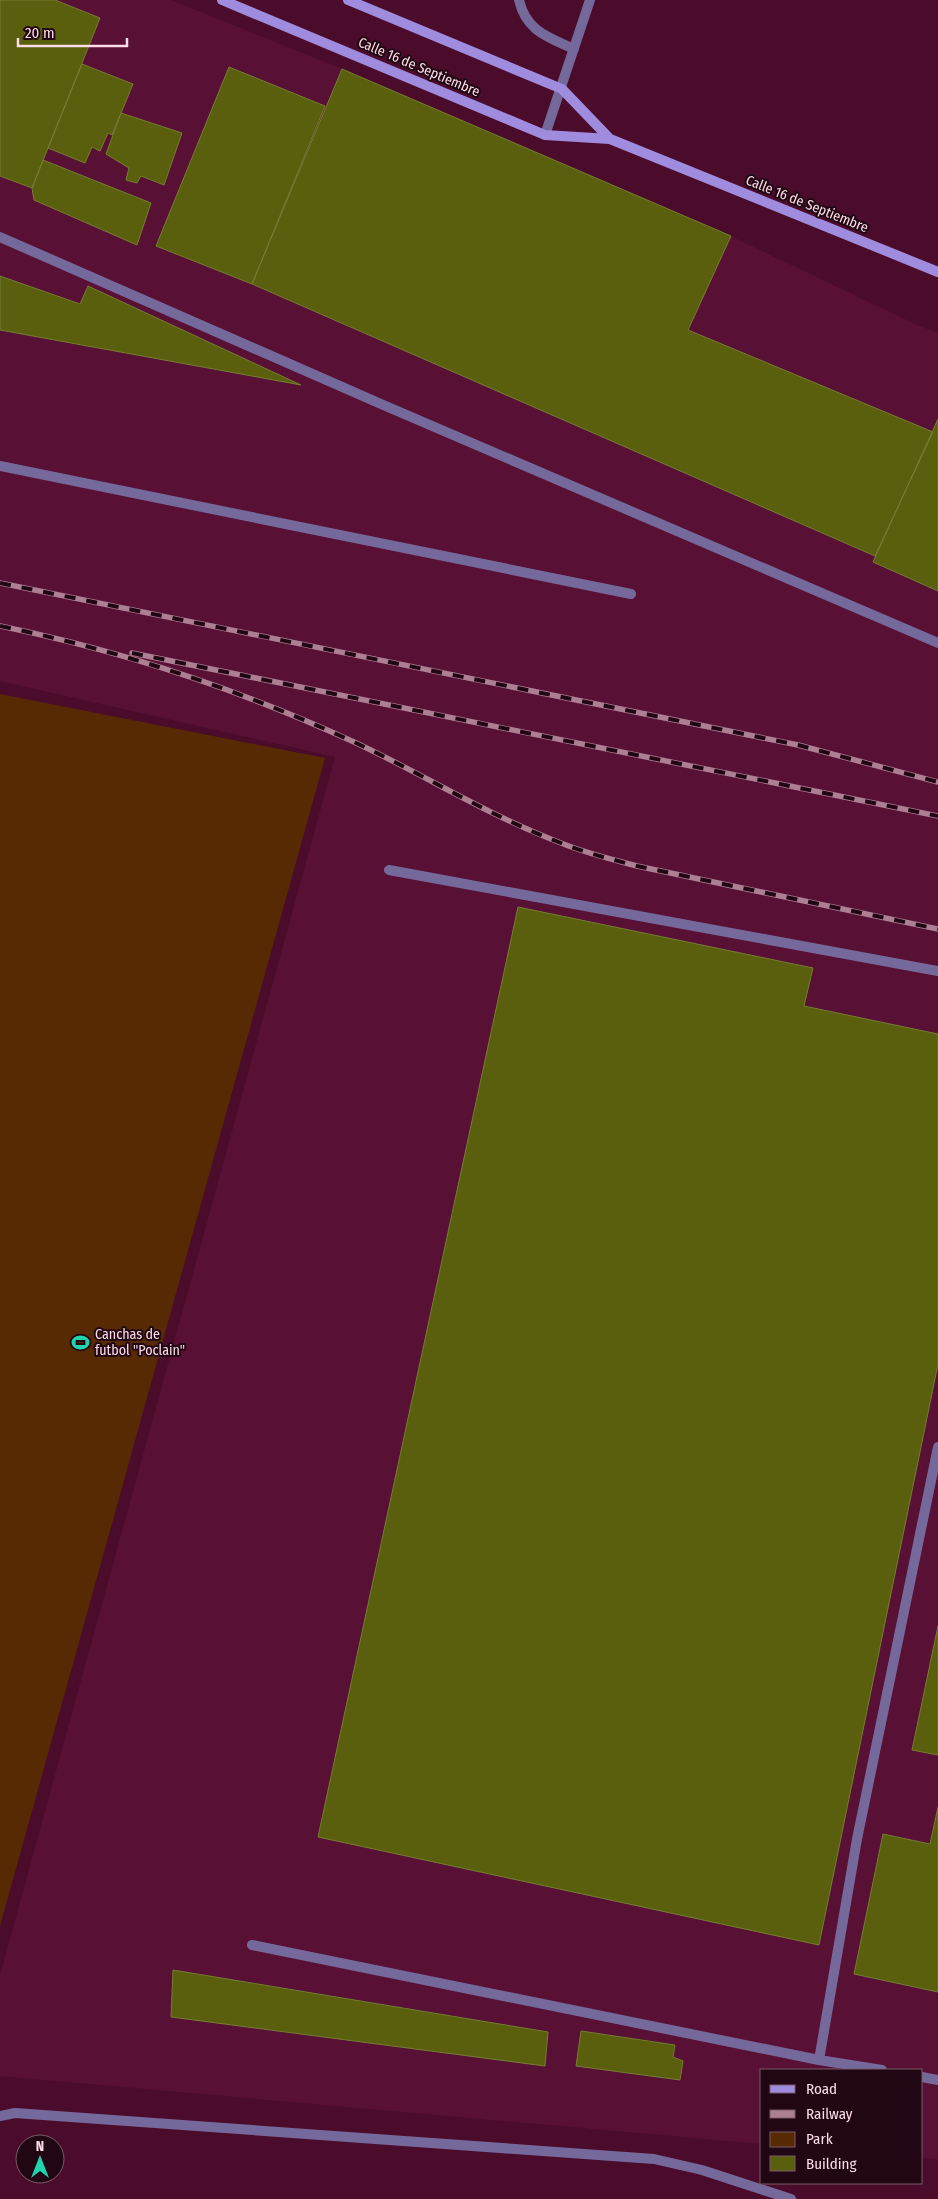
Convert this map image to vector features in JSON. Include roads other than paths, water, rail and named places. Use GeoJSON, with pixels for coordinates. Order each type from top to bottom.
{"type":"FeatureCollection","features":[{"type":"Feature","properties":{"kind":"main road","name":"Calle 16 de Septiembre"},"geometry":{"type":"LineString","coordinates":[[222,0],[546,135],[610,139],[938,272]]}},
{"type":"Feature","properties":{"kind":"main road","name":"Calle 16 de Septiembre"},"geometry":{"type":"LineString","coordinates":[[348,0],[562,89],[610,139]]}},
{"type":"Feature","properties":{"kind":"street"},"geometry":{"type":"LineString","coordinates":[[519,0],[521,9],[530,26],[541,34],[574,49]]}},
{"type":"Feature","properties":{"kind":"street"},"geometry":{"type":"LineString","coordinates":[[546,135],[590,0]]}},
{"type":"Feature","properties":{"kind":"street"},"geometry":{"type":"LineString","coordinates":[[0,237],[372,400],[938,643]]}},
{"type":"Feature","properties":{"kind":"street"},"geometry":{"type":"LineString","coordinates":[[0,466],[631,594]]}},
{"type":"Feature","properties":{"kind":"street"},"geometry":{"type":"LineString","coordinates":[[389,870],[938,971]]}},
{"type":"Feature","properties":{"kind":"street"},"geometry":{"type":"LineString","coordinates":[[819,2060],[857,1839],[938,1447]]}},
{"type":"Feature","properties":{"kind":"street"},"geometry":{"type":"LineString","coordinates":[[252,1945],[819,2060],[876,2069]]}},
{"type":"Feature","properties":{"kind":"street"},"geometry":{"type":"LineString","coordinates":[[923,2077],[938,2080]]}},
{"type":"Feature","properties":{"kind":"street"},"geometry":{"type":"LineString","coordinates":[[0,2116],[15,2113],[654,2159],[702,2170],[791,2199]]}},
{"type":"Feature","properties":{"kind":"railway"},"geometry":{"type":"LineString","coordinates":[[0,583],[798,745],[938,782]]}},
{"type":"Feature","properties":{"kind":"railway"},"geometry":{"type":"LineString","coordinates":[[0,626],[91,647],[136,660],[268,705],[380,754],[482,808],[579,850],[637,866],[938,929]]}},
{"type":"Feature","properties":{"kind":"railway"},"geometry":{"type":"LineString","coordinates":[[132,653],[938,816]]}},
{"type":"Feature","properties":{"kind":"place","name":"Canchas de futbol \"Poclain\""},"geometry":{"type":"Point","coordinates":[81,1342]}}]}
